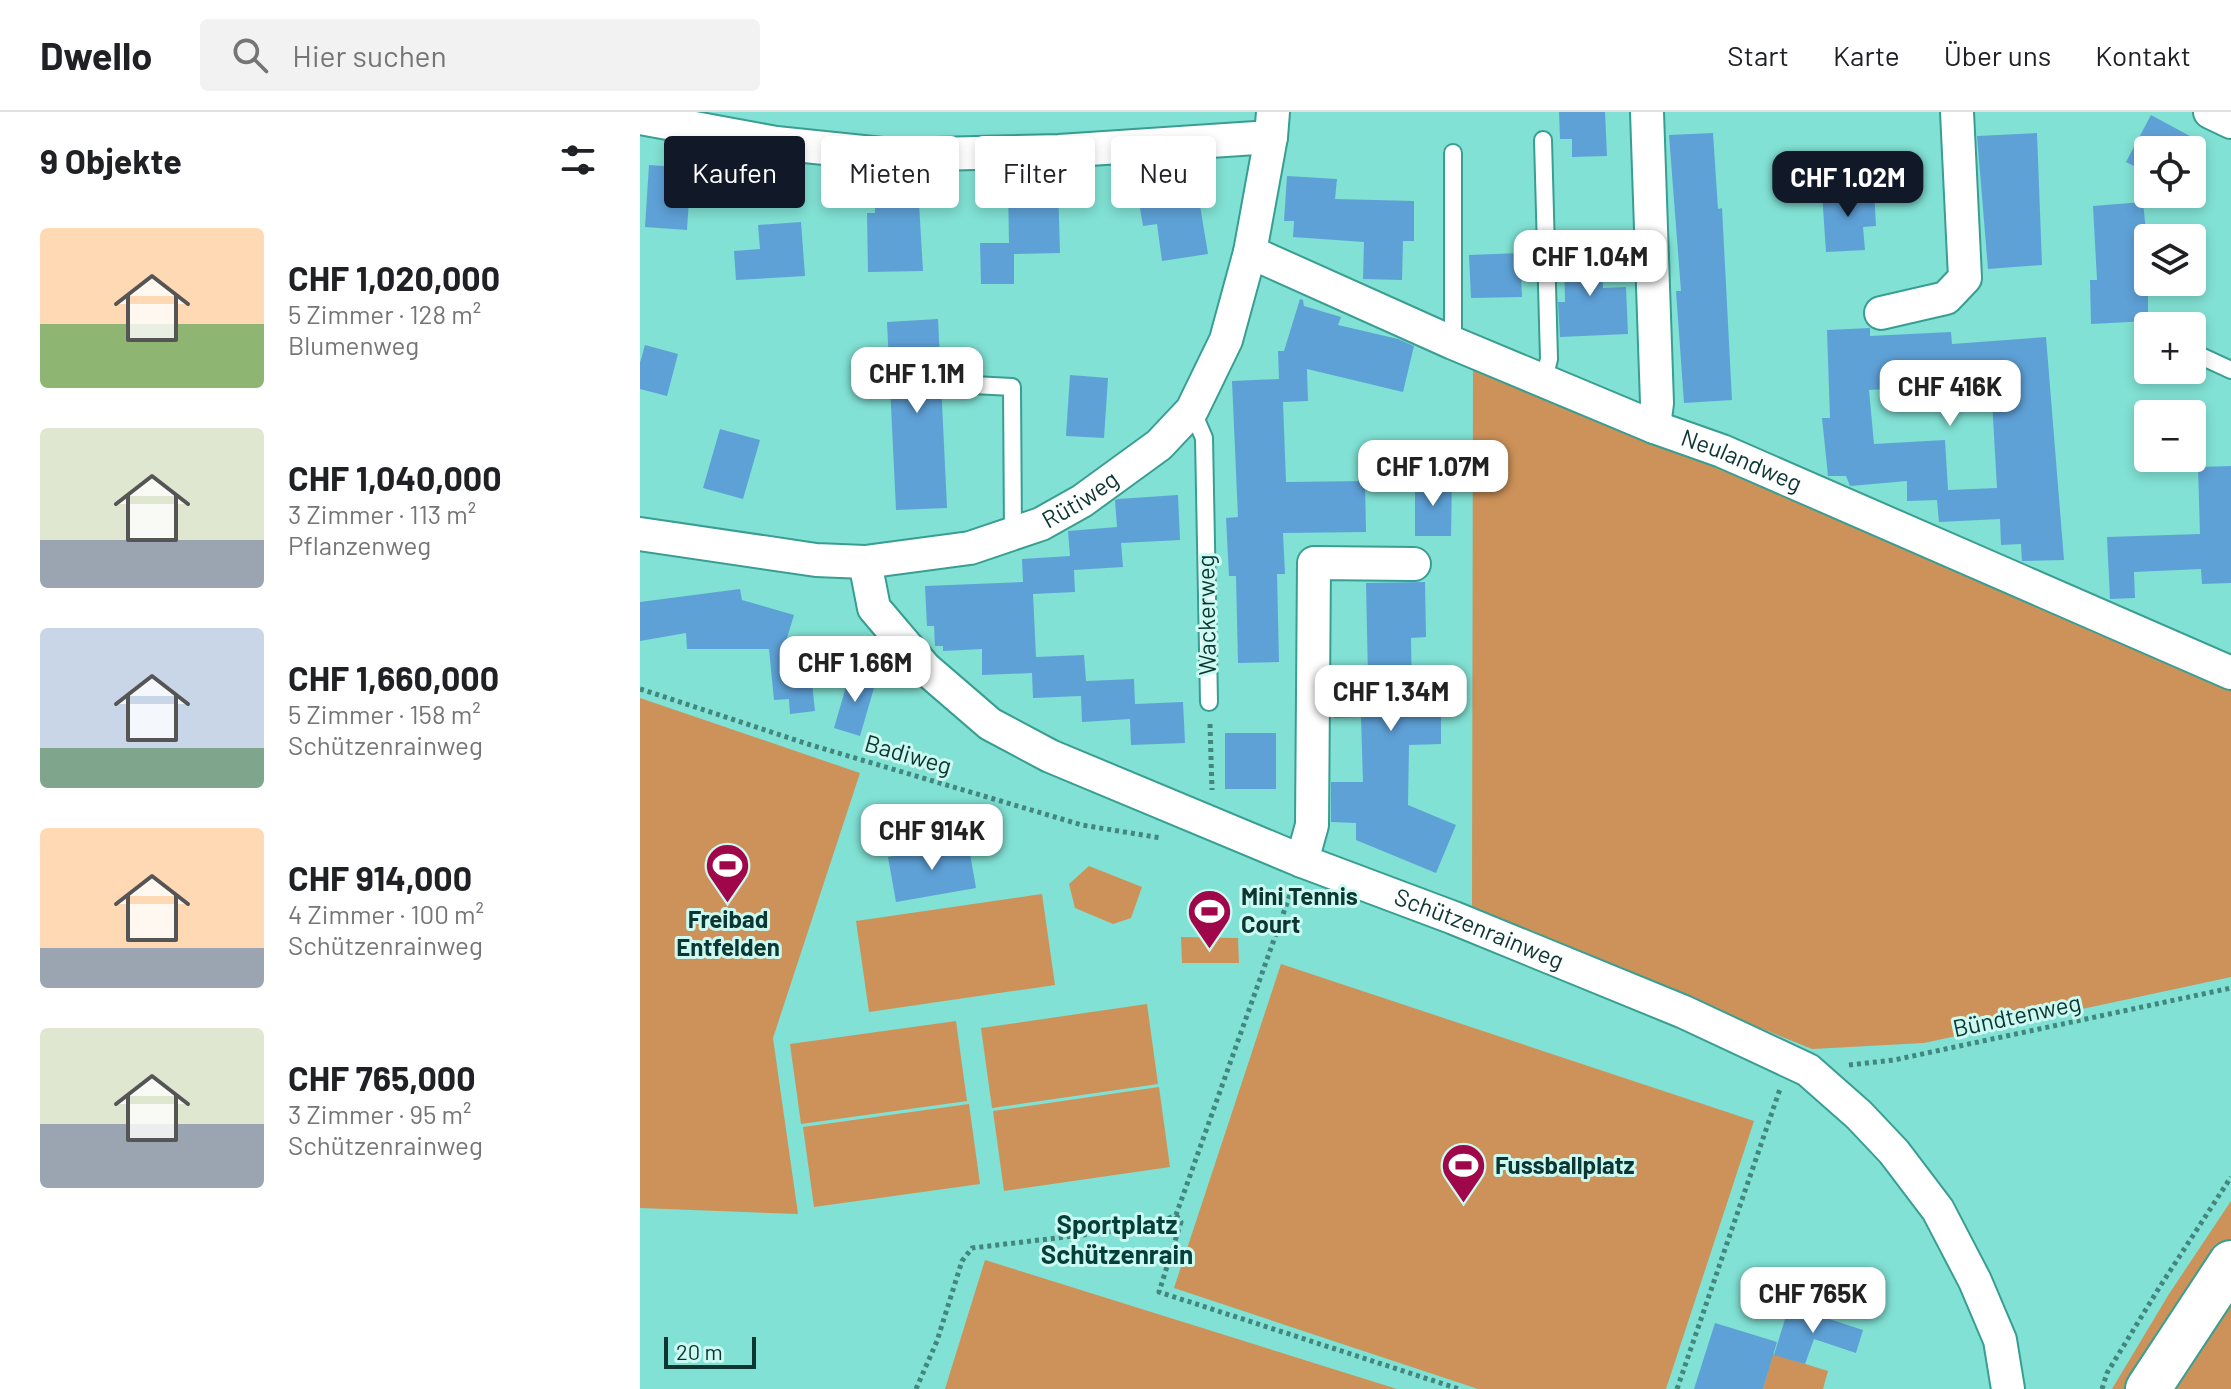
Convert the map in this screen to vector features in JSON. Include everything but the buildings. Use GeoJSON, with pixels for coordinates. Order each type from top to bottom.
{"type":"FeatureCollection","features":[{"type":"Feature","properties":{"kind":"street"},"geometry":{"type":"LineString","coordinates":[[1647,112],[1657,403],[1654,427]]}},
{"type":"Feature","properties":{"kind":"street"},"geometry":{"type":"LineString","coordinates":[[1881,313],[1946,298],[1965,278],[1957,112]]}},
{"type":"Feature","properties":{"kind":"street"},"geometry":{"type":"LineString","coordinates":[[2210,112],[2231,122]]}},
{"type":"Feature","properties":{"kind":"street"},"geometry":{"type":"LineString","coordinates":[[640,118],[776,143],[892,155],[1059,151],[1272,124]]}},
{"type":"Feature","properties":{"kind":"street","name":"Rütiweg"},"geometry":{"type":"LineString","coordinates":[[640,534],[816,560],[865,562],[970,548],[1041,524],[1082,501],[1159,445],[1192,410],[1226,340],[1250,252],[1272,124]]}},
{"type":"Feature","properties":{"kind":"street","name":"Neulandweg"},"geometry":{"type":"LineString","coordinates":[[1250,252],[1453,343],[1654,427],[1722,451],[2231,673]]}},
{"type":"Feature","properties":{"kind":"street","name":"Schützenrainweg"},"geometry":{"type":"LineString","coordinates":[[865,562],[874,608],[925,668],[990,724],[1050,756],[1302,861],[1454,918],[1684,1012],[1799,1066],[1859,1115],[1938,1210],[1975,1281],[2000,1340],[2008,1389]]}},
{"type":"Feature","properties":{"kind":"street"},"geometry":{"type":"LineString","coordinates":[[1302,861],[1312,825],[1314,563],[1414,564]]}},
{"type":"Feature","properties":{"kind":"street"},"geometry":{"type":"LineString","coordinates":[[2148,1389],[2231,1263]]}},
{"type":"Feature","properties":{"kind":"lane"},"geometry":{"type":"LineString","coordinates":[[1543,140],[1549,359],[1544,379]]}},
{"type":"Feature","properties":{"kind":"lane"},"geometry":{"type":"LineString","coordinates":[[1453,153],[1453,343]]}},
{"type":"Feature","properties":{"kind":"lane"},"geometry":{"type":"LineString","coordinates":[[2206,358],[2231,370]]}},
{"type":"Feature","properties":{"kind":"lane"},"geometry":{"type":"LineString","coordinates":[[973,385],[1012,387],[1013,534]]}},
{"type":"Feature","properties":{"kind":"lane","name":"Wackerweg"},"geometry":{"type":"LineString","coordinates":[[1192,410],[1204,438],[1209,702]]}},
{"type":"Feature","properties":{"kind":"path","name":"Badiweg"},"geometry":{"type":"LineString","coordinates":[[640,689],[811,745],[1082,825],[1185,842],[1212,822]]}},
{"type":"Feature","properties":{"kind":"path","name":"Wackerweg"},"geometry":{"type":"LineString","coordinates":[[1209,702],[1212,822]]}},
{"type":"Feature","properties":{"kind":"path"},"geometry":{"type":"LineString","coordinates":[[916,1389],[937,1341],[962,1261],[972,1248],[1150,1227],[1176,1215],[1302,861]]}},
{"type":"Feature","properties":{"kind":"path","name":"Bündtenweg"},"geometry":{"type":"LineString","coordinates":[[1799,1066],[1894,1060],[2231,988]]}},
{"type":"Feature","properties":{"kind":"path"},"geometry":{"type":"LineString","coordinates":[[1677,1389],[1799,1066]]}},
{"type":"Feature","properties":{"kind":"path"},"geometry":{"type":"LineString","coordinates":[[2102,1389],[2107,1373],[2151,1300],[2231,1177]]}},
{"type":"Feature","properties":{"kind":"path"},"geometry":{"type":"LineString","coordinates":[[1176,1215],[1181,1222],[1159,1292],[1459,1389]]}},
{"type":"Feature","properties":{"kind":"shaded area"},"geometry":{"type":"Polygon","coordinates":[[[1473,364],[1533,392],[2231,682],[2231,977],[1924,1043],[1812,1049],[1472,911],[1473,364]]]}},
{"type":"Feature","properties":{"kind":"shaded area","name":"Freibad Entfelden"},"geometry":{"type":"Polygon","coordinates":[[[640,698],[860,773],[773,1038],[798,1214],[640,1208],[640,698]]]}},
{"type":"Feature","properties":{"kind":"shaded area"},"geometry":{"type":"Polygon","coordinates":[[[1089,866],[1142,887],[1131,918],[1113,924],[1075,908],[1069,884],[1089,866]]]}},
{"type":"Feature","properties":{"kind":"shaded area"},"geometry":{"type":"Polygon","coordinates":[[[1042,894],[1055,985],[869,1012],[856,921],[1042,894]]]}},
{"type":"Feature","properties":{"kind":"shaded area","name":"Mini Tennis Court"},"geometry":{"type":"Polygon","coordinates":[[[1181,937],[1238,938],[1239,963],[1182,963],[1181,937]]]}},
{"type":"Feature","properties":{"kind":"shaded area","name":"Fussballplatz"},"geometry":{"type":"Polygon","coordinates":[[[1281,964],[1754,1121],[1666,1389],[1478,1389],[1174,1288],[1281,964]]]}},
{"type":"Feature","properties":{"kind":"shaded area"},"geometry":{"type":"Polygon","coordinates":[[[1147,1004],[1158,1084],[992,1108],[981,1028],[1147,1004]]]}},
{"type":"Feature","properties":{"kind":"shaded area"},"geometry":{"type":"Polygon","coordinates":[[[956,1021],[967,1101],[801,1124],[790,1044],[956,1021]]]}},
{"type":"Feature","properties":{"kind":"shaded area"},"geometry":{"type":"Polygon","coordinates":[[[1159,1087],[1170,1167],[1004,1191],[993,1111],[1159,1087]]]}},
{"type":"Feature","properties":{"kind":"shaded area"},"geometry":{"type":"Polygon","coordinates":[[[969,1104],[980,1184],[814,1207],[803,1127],[969,1104]]]}},
{"type":"Feature","properties":{"kind":"shaded area"},"geometry":{"type":"Polygon","coordinates":[[[2231,1201],[2231,1389],[2112,1389],[2169,1294],[2231,1201]]]}},
{"type":"Feature","properties":{"kind":"shaded area"},"geometry":{"type":"Polygon","coordinates":[[[985,1260],[1397,1389],[945,1389],[985,1260]]]}},
{"type":"Feature","properties":{"kind":"shaded area"},"geometry":{"type":"Polygon","coordinates":[[[1773,1354],[1828,1371],[1823,1389],[1763,1389],[1773,1354]]]}},
{"type":"Feature","properties":{"kind":"place","name":"Freibad Entfelden"},"geometry":{"type":"Point","coordinates":[728,905]}},
{"type":"Feature","properties":{"kind":"place","name":"Mini Tennis Court"},"geometry":{"type":"Point","coordinates":[1210,950]}},
{"type":"Feature","properties":{"kind":"place","name":"Fussballplatz"},"geometry":{"type":"Point","coordinates":[1464,1205]}},
{"type":"Feature","properties":{"kind":"district","name":"Sportplatz Schützenrain"},"geometry":{"type":"Point","coordinates":[1117,1240]}}]}
